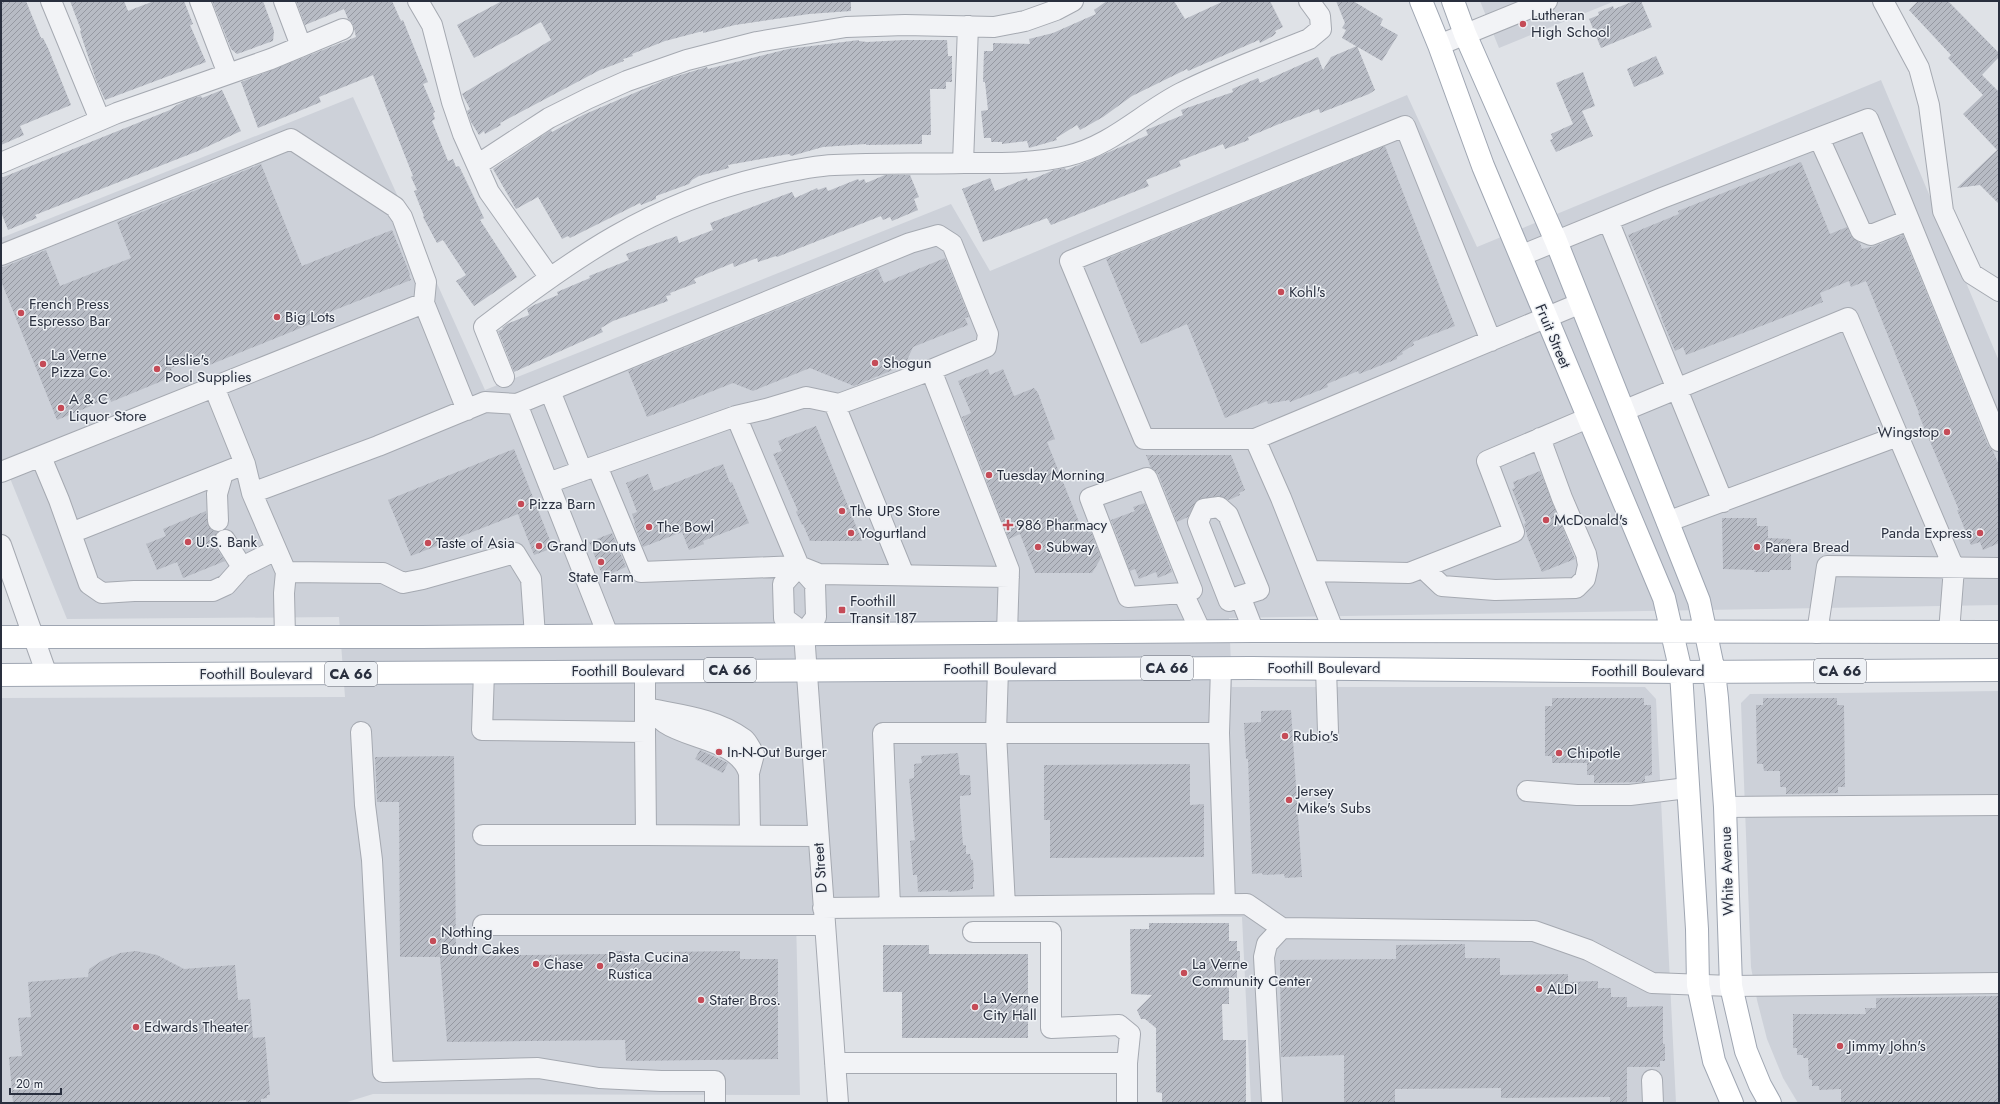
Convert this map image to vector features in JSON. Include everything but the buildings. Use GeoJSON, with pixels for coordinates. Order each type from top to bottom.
{"type":"FeatureCollection","features":[{"type":"Feature","properties":{"kind":"main road","name":"Fruit Street"},"geometry":{"type":"LineString","coordinates":[[1421,1],[1439,45],[1483,166],[1664,598],[1681,672]]}},
{"type":"Feature","properties":{"kind":"main road"},"geometry":{"type":"LineString","coordinates":[[1452,1],[1556,241],[1699,602],[1707,632]]}},
{"type":"Feature","properties":{"kind":"main road"},"geometry":{"type":"LineString","coordinates":[[1,637],[535,636],[804,633],[1201,632],[1999,632]]}},
{"type":"Feature","properties":{"kind":"main road","name":"White Avenue"},"geometry":{"type":"LineString","coordinates":[[1707,632],[1714,672],[1725,807],[1731,986],[1746,1051],[1760,1085],[1770,1103]]}},
{"type":"Feature","properties":{"kind":"main road","name":"Foothill Boulevard"},"geometry":{"type":"LineString","coordinates":[[1,675],[47,676],[1221,668],[1681,672],[1999,670]]}},
{"type":"Feature","properties":{"kind":"main road"},"geometry":{"type":"LineString","coordinates":[[1681,672],[1696,918],[1698,985],[1714,1060],[1732,1103]]}},
{"type":"Feature","properties":{"kind":"street"},"geometry":{"type":"LineString","coordinates":[[51,1],[100,120]]}},
{"type":"Feature","properties":{"kind":"street"},"geometry":{"type":"LineString","coordinates":[[200,1],[228,74]]}},
{"type":"Feature","properties":{"kind":"street"},"geometry":{"type":"LineString","coordinates":[[284,1],[301,46]]}},
{"type":"Feature","properties":{"kind":"street"},"geometry":{"type":"LineString","coordinates":[[418,1],[432,25],[452,102],[463,134],[477,165],[493,198],[550,278]]}},
{"type":"Feature","properties":{"kind":"street"},"geometry":{"type":"LineString","coordinates":[[477,165],[549,118],[627,81],[686,60],[758,42],[846,27],[905,25],[994,27],[1025,20],[1056,10],[1072,1]]}},
{"type":"Feature","properties":{"kind":"street"},"geometry":{"type":"LineString","coordinates":[[504,377],[484,327],[587,252],[655,214],[742,182],[785,172],[832,165],[1040,161],[1070,156],[1123,131],[1179,94],[1309,39],[1321,29],[1320,16],[1310,1]]}},
{"type":"Feature","properties":{"kind":"street"},"geometry":{"type":"LineString","coordinates":[[1439,45],[1547,1]]}},
{"type":"Feature","properties":{"kind":"street"},"geometry":{"type":"LineString","coordinates":[[1883,1],[1919,68],[1929,105],[1943,211],[1972,274],[1999,291]]}},
{"type":"Feature","properties":{"kind":"street"},"geometry":{"type":"LineString","coordinates":[[963,163],[968,26]]}},
{"type":"Feature","properties":{"kind":"street"},"geometry":{"type":"LineString","coordinates":[[1,163],[100,120],[228,74],[343,29]]}},
{"type":"Feature","properties":{"kind":"street"},"geometry":{"type":"LineString","coordinates":[[1520,256],[1608,220],[1868,119],[1999,441]]}},
{"type":"Feature","properties":{"kind":"street"},"geometry":{"type":"LineString","coordinates":[[1491,341],[1405,126],[1070,261],[1144,439],[1255,439],[1546,319],[1580,303]]}},
{"type":"Feature","properties":{"kind":"street"},"geometry":{"type":"LineString","coordinates":[[1,254],[291,138],[395,208],[402,217],[426,282],[424,303],[467,410]]}},
{"type":"Feature","properties":{"kind":"street"},"geometry":{"type":"LineString","coordinates":[[1819,138],[1861,231],[1871,235],[1909,220]]}},
{"type":"Feature","properties":{"kind":"street"},"geometry":{"type":"LineString","coordinates":[[1608,220],[1723,502]]}},
{"type":"Feature","properties":{"kind":"street"},"geometry":{"type":"LineString","coordinates":[[252,493],[371,448],[485,402],[517,404],[910,243],[938,235],[952,244],[988,334],[986,347],[932,370],[839,404],[806,397],[736,416],[548,483]]}},
{"type":"Feature","properties":{"kind":"street"},"geometry":{"type":"LineString","coordinates":[[1,472],[424,303]]}},
{"type":"Feature","properties":{"kind":"street"},"geometry":{"type":"LineString","coordinates":[[1623,411],[1848,318],[1954,568],[1949,632]]}},
{"type":"Feature","properties":{"kind":"street"},"geometry":{"type":"LineString","coordinates":[[932,370],[1009,570],[1007,633]]}},
{"type":"Feature","properties":{"kind":"street"},"geometry":{"type":"LineString","coordinates":[[214,387],[245,464],[252,493],[286,572],[284,593],[285,637]]}},
{"type":"Feature","properties":{"kind":"street"},"geometry":{"type":"LineString","coordinates":[[550,391],[641,572],[799,566],[819,574],[1008,577]]}},
{"type":"Feature","properties":{"kind":"street"},"geometry":{"type":"LineString","coordinates":[[834,403],[904,575]]}},
{"type":"Feature","properties":{"kind":"street"},"geometry":{"type":"LineString","coordinates":[[517,404],[608,635]]}},
{"type":"Feature","properties":{"kind":"street"},"geometry":{"type":"LineString","coordinates":[[736,416],[799,566],[815,584],[816,617],[804,633],[784,618],[783,584],[799,566]]}},
{"type":"Feature","properties":{"kind":"street"},"geometry":{"type":"LineString","coordinates":[[1310,571],[1409,573],[1514,532],[1487,461],[1588,418]]}},
{"type":"Feature","properties":{"kind":"street"},"geometry":{"type":"LineString","coordinates":[[1667,522],[1898,436]]}},
{"type":"Feature","properties":{"kind":"street"},"geometry":{"type":"LineString","coordinates":[[1423,568],[1442,586],[1488,590],[1543,590],[1576,588],[1585,579],[1588,565],[1586,554],[1562,498],[1540,438]]}},
{"type":"Feature","properties":{"kind":"street"},"geometry":{"type":"LineString","coordinates":[[1255,439],[1334,632]]}},
{"type":"Feature","properties":{"kind":"street"},"geometry":{"type":"LineString","coordinates":[[41,457],[59,500],[89,584],[102,593],[134,591],[213,591],[226,585],[242,567],[276,550]]}},
{"type":"Feature","properties":{"kind":"street"},"geometry":{"type":"LineString","coordinates":[[71,533],[245,464]]}},
{"type":"Feature","properties":{"kind":"street"},"geometry":{"type":"LineString","coordinates":[[218,521],[217,494],[223,473]]}},
{"type":"Feature","properties":{"kind":"street"},"geometry":{"type":"LineString","coordinates":[[1147,478],[1192,590],[1183,593],[1128,597],[1090,498],[1147,478]]}},
{"type":"Feature","properties":{"kind":"street"},"geometry":{"type":"LineString","coordinates":[[225,540],[242,567]]}},
{"type":"Feature","properties":{"kind":"street"},"geometry":{"type":"LineString","coordinates":[[1,545],[47,676]]}},
{"type":"Feature","properties":{"kind":"street"},"geometry":{"type":"LineString","coordinates":[[286,572],[383,573],[403,583],[423,579],[515,553],[531,579],[535,636]]}},
{"type":"Feature","properties":{"kind":"street"},"geometry":{"type":"LineString","coordinates":[[1817,633],[1827,566],[1999,568]]}},
{"type":"Feature","properties":{"kind":"street"},"geometry":{"type":"LineString","coordinates":[[1183,593],[1201,632]]}},
{"type":"Feature","properties":{"kind":"street"},"geometry":{"type":"LineString","coordinates":[[1240,596],[1254,632]]}},
{"type":"Feature","properties":{"kind":"street","name":"D Street"},"geometry":{"type":"LineString","coordinates":[[804,633],[838,1103]]}},
{"type":"Feature","properties":{"kind":"street"},"geometry":{"type":"LineString","coordinates":[[1221,668],[1219,733],[1225,904]]}},
{"type":"Feature","properties":{"kind":"street"},"geometry":{"type":"LineString","coordinates":[[1326,668],[1328,732]]}},
{"type":"Feature","properties":{"kind":"street"},"geometry":{"type":"LineString","coordinates":[[998,669],[996,733],[1005,906]]}},
{"type":"Feature","properties":{"kind":"street"},"geometry":{"type":"LineString","coordinates":[[645,671],[648,708],[645,732],[646,835]]}},
{"type":"Feature","properties":{"kind":"street"},"geometry":{"type":"LineString","coordinates":[[484,672],[482,730],[645,732]]}},
{"type":"Feature","properties":{"kind":"street"},"geometry":{"type":"LineString","coordinates":[[648,708],[685,714],[712,723],[745,740],[754,754],[749,773],[750,834]]}},
{"type":"Feature","properties":{"kind":"street"},"geometry":{"type":"LineString","coordinates":[[361,732],[365,805],[372,860],[383,1072],[538,1068],[599,1078],[661,1081],[715,1081],[715,1103]]}},
{"type":"Feature","properties":{"kind":"street"},"geometry":{"type":"LineString","coordinates":[[890,907],[883,733],[1219,733]]}},
{"type":"Feature","properties":{"kind":"street"},"geometry":{"type":"LineString","coordinates":[[1527,791],[1577,795],[1630,795],[1687,788]]}},
{"type":"Feature","properties":{"kind":"street"},"geometry":{"type":"LineString","coordinates":[[1725,807],[1999,805]]}},
{"type":"Feature","properties":{"kind":"street"},"geometry":{"type":"LineString","coordinates":[[483,835],[750,834],[818,836]]}},
{"type":"Feature","properties":{"kind":"street"},"geometry":{"type":"LineString","coordinates":[[483,925],[824,916],[890,907],[1247,904],[1282,928],[1534,930],[1588,950],[1652,982],[1731,986],[1999,983]]}},
{"type":"Feature","properties":{"kind":"street"},"geometry":{"type":"LineString","coordinates":[[1272,1103],[1264,957],[1267,944],[1282,928]]}},
{"type":"Feature","properties":{"kind":"street"},"geometry":{"type":"LineString","coordinates":[[973,932],[1051,932],[1052,1028],[1119,1024],[1130,1034],[1127,1064],[1127,1103]]}},
{"type":"Feature","properties":{"kind":"street"},"geometry":{"type":"LineString","coordinates":[[835,1063],[1127,1064]]}},
{"type":"Feature","properties":{"kind":"street"},"geometry":{"type":"LineString","coordinates":[[1652,1080],[1652,1103]]}},
{"type":"Feature","properties":{"kind":"shaded area","name":"Lutheran High School"},"geometry":{"type":"Polygon","coordinates":[[[1480,1],[1615,1],[1499,48],[1480,1]]]}},
{"type":"Feature","properties":{"kind":"shaded area"},"geometry":{"type":"Polygon","coordinates":[[[1881,80],[1999,361],[1999,605],[1229,618],[1232,687],[1645,687],[1656,699],[1676,1103],[1251,1103],[1242,917],[796,917],[800,1095],[373,1094],[344,1103],[1,1103],[1,698],[345,697],[339,617],[67,619],[1,456],[1,238],[353,97],[485,390],[951,204],[990,271],[1407,95],[1477,247],[1881,80]]]}},
{"type":"Feature","properties":{"kind":"shaded area"},"geometry":{"type":"Polygon","coordinates":[[[1999,691],[1999,1103],[1798,1103],[1783,1078],[1767,1039],[1757,1000],[1751,967],[1741,703],[1750,694],[1999,691]]]}},
{"type":"Feature","properties":{"kind":"place","name":"Lutheran High School"},"geometry":{"type":"Point","coordinates":[1523,24]}},
{"type":"Feature","properties":{"kind":"place","name":"Kohl's"},"geometry":{"type":"Point","coordinates":[1281,292]}},
{"type":"Feature","properties":{"kind":"place","name":"French Press Espresso Bar"},"geometry":{"type":"Point","coordinates":[21,313]}},
{"type":"Feature","properties":{"kind":"place","name":"Big Lots"},"geometry":{"type":"Point","coordinates":[277,317]}},
{"type":"Feature","properties":{"kind":"place","name":"Shogun"},"geometry":{"type":"Point","coordinates":[875,363]}},
{"type":"Feature","properties":{"kind":"place","name":"La Verne Pizza Co."},"geometry":{"type":"Point","coordinates":[43,364]}},
{"type":"Feature","properties":{"kind":"place","name":"Leslie's Pool Supplies"},"geometry":{"type":"Point","coordinates":[157,369]}},
{"type":"Feature","properties":{"kind":"place","name":"A & C Liquor Store"},"geometry":{"type":"Point","coordinates":[61,408]}},
{"type":"Feature","properties":{"kind":"place","name":"Wingstop"},"geometry":{"type":"Point","coordinates":[1947,432]}},
{"type":"Feature","properties":{"kind":"place","name":"Tuesday Morning"},"geometry":{"type":"Point","coordinates":[989,475]}},
{"type":"Feature","properties":{"kind":"place","name":"Pizza Barn"},"geometry":{"type":"Point","coordinates":[521,504]}},
{"type":"Feature","properties":{"kind":"place","name":"The UPS Store"},"geometry":{"type":"Point","coordinates":[842,511]}},
{"type":"Feature","properties":{"kind":"place","name":"McDonald's"},"geometry":{"type":"Point","coordinates":[1546,520]}},
{"type":"Feature","properties":{"kind":"place","name":"986 Pharmacy"},"geometry":{"type":"Point","coordinates":[1008,525]}},
{"type":"Feature","properties":{"kind":"place","name":"The Bowl"},"geometry":{"type":"Point","coordinates":[649,527]}},
{"type":"Feature","properties":{"kind":"place","name":"Yogurtland"},"geometry":{"type":"Point","coordinates":[851,533]}},
{"type":"Feature","properties":{"kind":"place","name":"Panda Express"},"geometry":{"type":"Point","coordinates":[1980,533]}},
{"type":"Feature","properties":{"kind":"place","name":"U.S. Bank"},"geometry":{"type":"Point","coordinates":[188,542]}},
{"type":"Feature","properties":{"kind":"place","name":"Taste of Asia"},"geometry":{"type":"Point","coordinates":[428,543]}},
{"type":"Feature","properties":{"kind":"place","name":"Grand Donuts"},"geometry":{"type":"Point","coordinates":[539,546]}},
{"type":"Feature","properties":{"kind":"place","name":"Subway"},"geometry":{"type":"Point","coordinates":[1038,547]}},
{"type":"Feature","properties":{"kind":"place","name":"Panera Bread"},"geometry":{"type":"Point","coordinates":[1757,547]}},
{"type":"Feature","properties":{"kind":"place","name":"State Farm"},"geometry":{"type":"Point","coordinates":[601,562]}},
{"type":"Feature","properties":{"kind":"place","name":"Foothill Transit 187"},"geometry":{"type":"Point","coordinates":[842,610]}},
{"type":"Feature","properties":{"kind":"place","name":"Rubio's"},"geometry":{"type":"Point","coordinates":[1285,736]}},
{"type":"Feature","properties":{"kind":"place","name":"In-N-Out Burger"},"geometry":{"type":"Point","coordinates":[719,752]}},
{"type":"Feature","properties":{"kind":"place","name":"Chipotle"},"geometry":{"type":"Point","coordinates":[1559,753]}},
{"type":"Feature","properties":{"kind":"place","name":"Jersey Mike's Subs"},"geometry":{"type":"Point","coordinates":[1289,800]}},
{"type":"Feature","properties":{"kind":"place","name":"Nothing Bundt Cakes"},"geometry":{"type":"Point","coordinates":[433,941]}},
{"type":"Feature","properties":{"kind":"place","name":"Chase"},"geometry":{"type":"Point","coordinates":[536,964]}},
{"type":"Feature","properties":{"kind":"place","name":"Pasta Cucina Rustica"},"geometry":{"type":"Point","coordinates":[600,966]}},
{"type":"Feature","properties":{"kind":"place","name":"La Verne Community Center"},"geometry":{"type":"Point","coordinates":[1184,973]}},
{"type":"Feature","properties":{"kind":"place","name":"ALDI"},"geometry":{"type":"Point","coordinates":[1539,989]}},
{"type":"Feature","properties":{"kind":"place","name":"Stater Bros."},"geometry":{"type":"Point","coordinates":[701,1000]}},
{"type":"Feature","properties":{"kind":"place","name":"La Verne City Hall"},"geometry":{"type":"Point","coordinates":[975,1007]}},
{"type":"Feature","properties":{"kind":"place","name":"Edwards Theater"},"geometry":{"type":"Point","coordinates":[136,1027]}},
{"type":"Feature","properties":{"kind":"place","name":"Jimmy John's"},"geometry":{"type":"Point","coordinates":[1840,1046]}}]}
